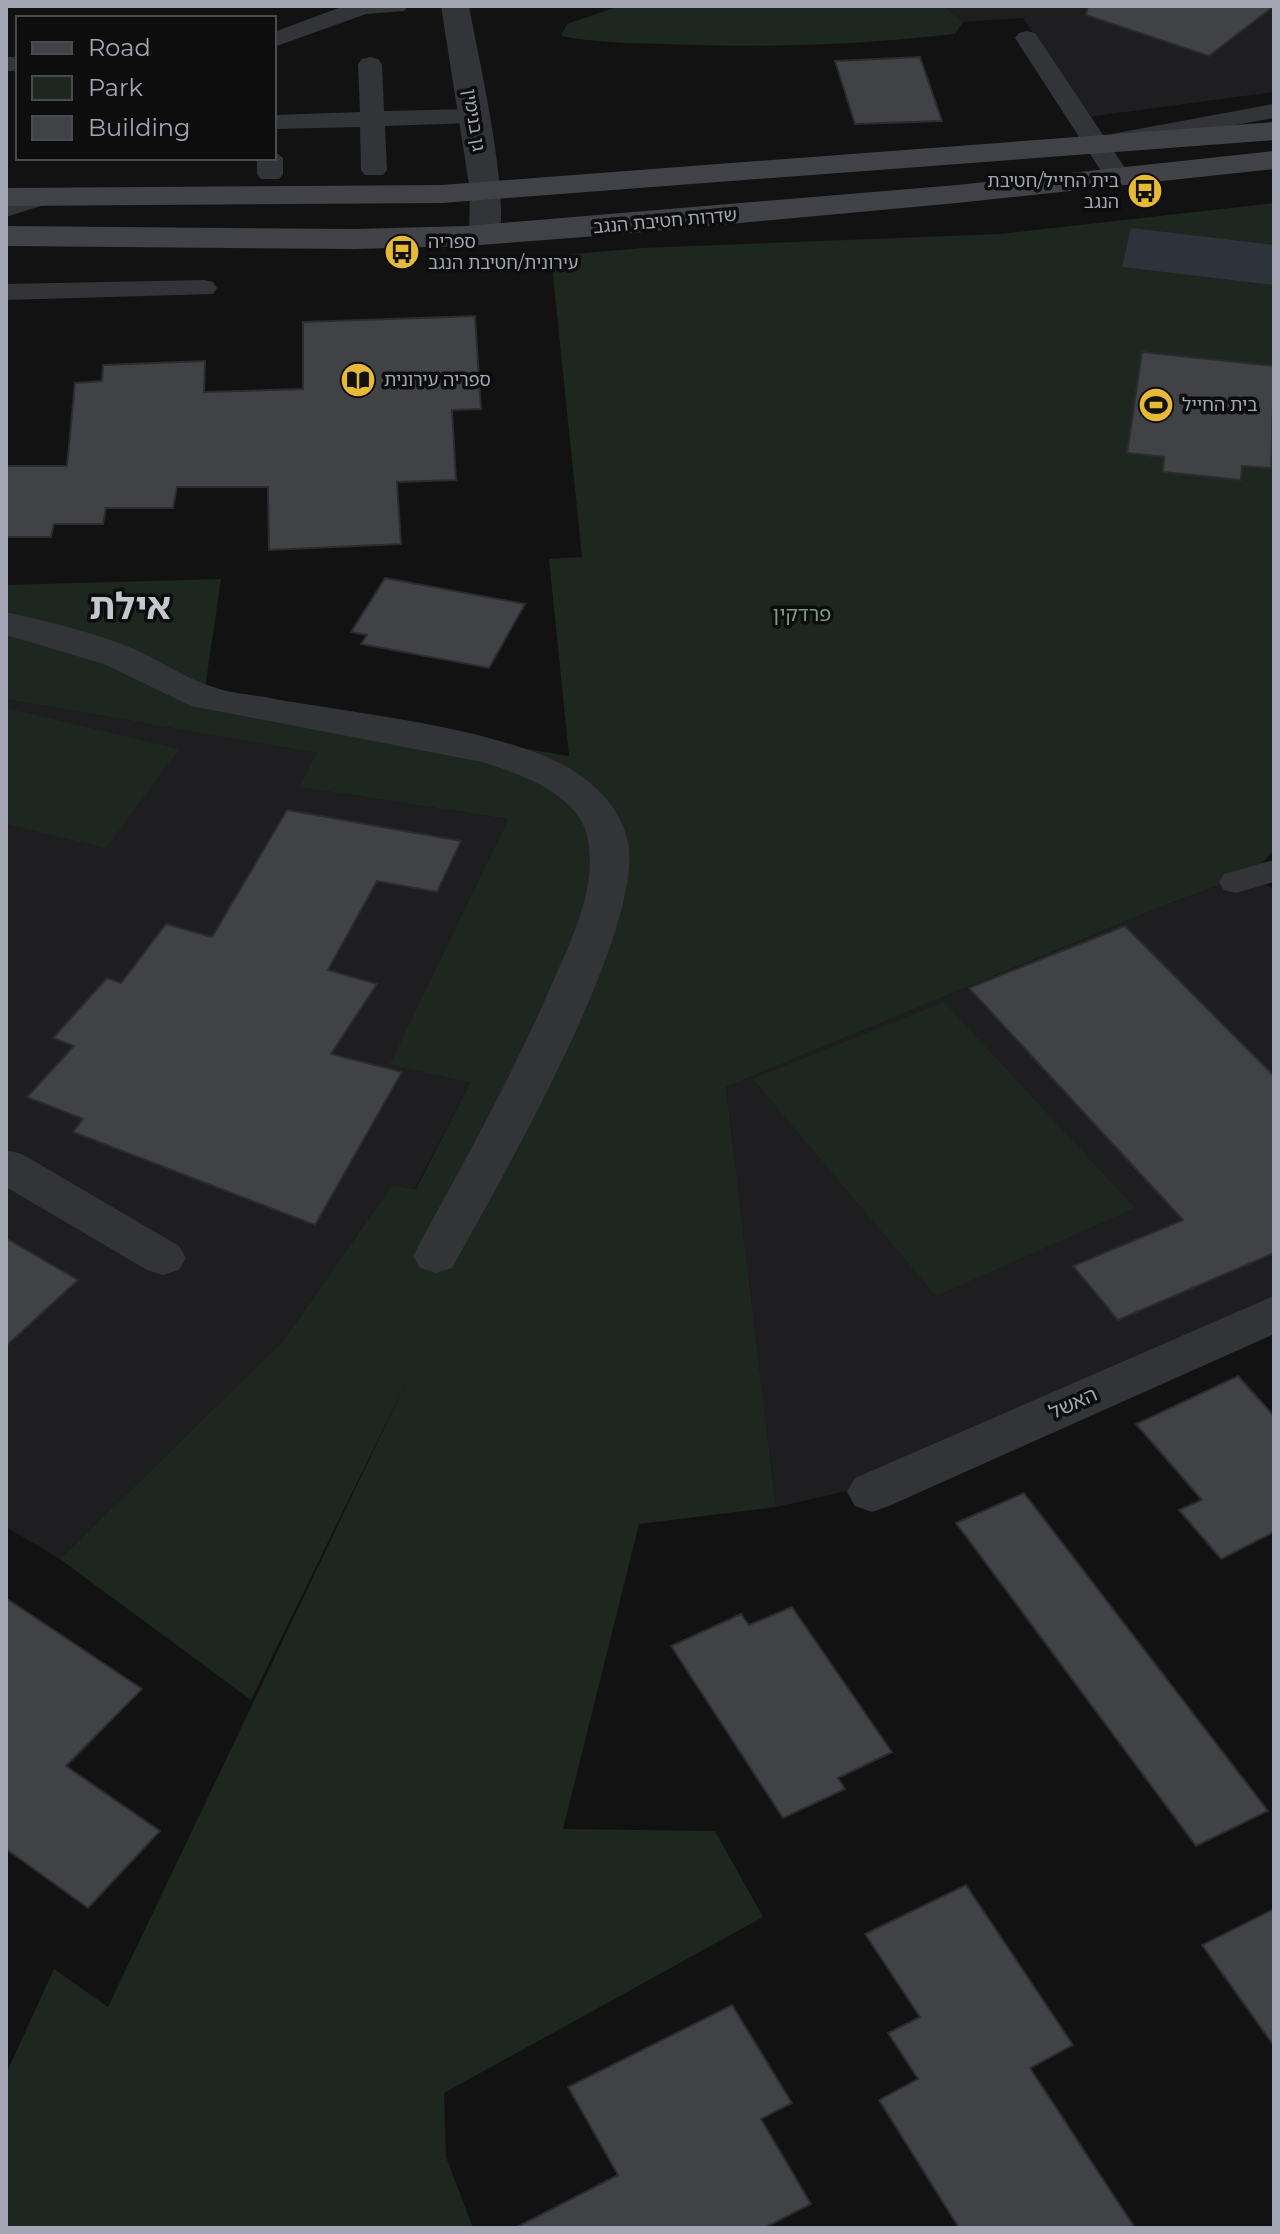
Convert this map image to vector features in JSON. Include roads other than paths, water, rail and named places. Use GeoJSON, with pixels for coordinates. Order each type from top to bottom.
{"type":"FeatureCollection","features":[{"type":"Feature","properties":{"kind":"main road"},"geometry":{"type":"LineString","coordinates":[[21,197],[356,196],[486,191],[1274,131]]}},
{"type":"Feature","properties":{"kind":"main road","name":"שדרות חטיבת הנגב"},"geometry":{"type":"LineString","coordinates":[[6,236],[355,239],[485,234],[627,225],[1274,160]]}},
{"type":"Feature","properties":{"kind":"street","name":"גן בנימין"},"geometry":{"type":"LineString","coordinates":[[455,6],[486,191],[485,234]]}},
{"type":"Feature","properties":{"kind":"street"},"geometry":{"type":"LineString","coordinates":[[6,208],[21,197]]}},
{"type":"Feature","properties":{"kind":"street"},"geometry":{"type":"LineString","coordinates":[[6,623],[117,656],[204,698],[478,748],[520,760],[556,776],[584,800],[602,822],[610,872],[601,914],[560,1019],[436,1256]]}},
{"type":"Feature","properties":{"kind":"street"},"geometry":{"type":"LineString","coordinates":[[6,1166],[163,1258]]}},
{"type":"Feature","properties":{"kind":"street","name":"האשל"},"geometry":{"type":"LineString","coordinates":[[872,1492],[1274,1314]]}},
{"type":"Feature","properties":{"kind":"lane"},"geometry":{"type":"LineString","coordinates":[[276,39],[363,7],[396,6]]}},
{"type":"Feature","properties":{"kind":"lane"},"geometry":{"type":"LineString","coordinates":[[363,7],[374,170]]}},
{"type":"Feature","properties":{"kind":"lane"},"geometry":{"type":"LineString","coordinates":[[1027,38],[1103,142],[1118,177]]}},
{"type":"Feature","properties":{"kind":"lane"},"geometry":{"type":"LineString","coordinates":[[1103,142],[1274,111]]}},
{"type":"Feature","properties":{"kind":"lane"},"geometry":{"type":"LineString","coordinates":[[276,122],[473,116]]}},
{"type":"Feature","properties":{"kind":"lane"},"geometry":{"type":"LineString","coordinates":[[6,292],[204,288]]}},
{"type":"Feature","properties":{"kind":"lane"},"geometry":{"type":"LineString","coordinates":[[1236,882],[1274,871]]}},
{"type":"Feature","properties":{"kind":"place","name":"בית החייל/חטיבת הנגב"},"geometry":{"type":"Point","coordinates":[1145,191]}},
{"type":"Feature","properties":{"kind":"place","name":"ספריה עירונית/חטיבת הנגב"},"geometry":{"type":"Point","coordinates":[402,252]}},
{"type":"Feature","properties":{"kind":"place","name":"ספריה עירונית"},"geometry":{"type":"Point","coordinates":[358,380]}},
{"type":"Feature","properties":{"kind":"place","name":"בית החייל"},"geometry":{"type":"Point","coordinates":[1156,405]}},
{"type":"Feature","properties":{"kind":"district","name":"אילת"},"geometry":{"type":"Point","coordinates":[130,606]}},
{"type":"Feature","properties":{"kind":"park label","name":"פרדקין"},"geometry":{"type":"Point","coordinates":[802,614]}}]}
